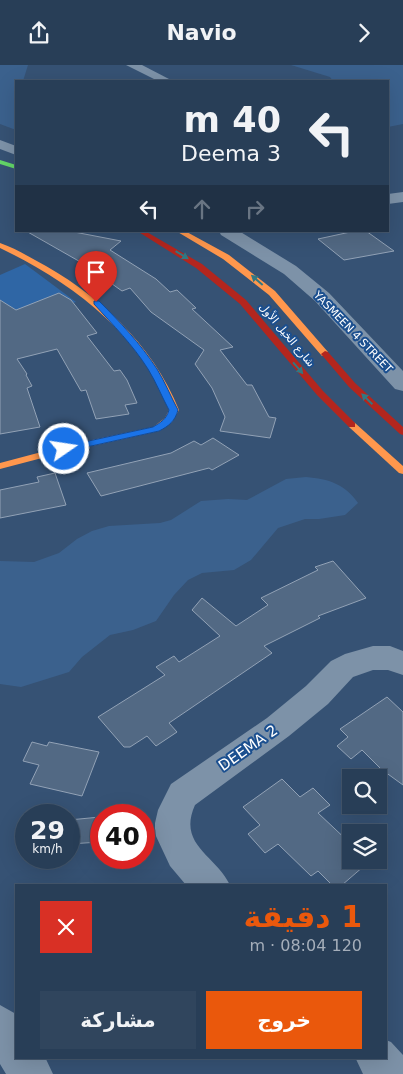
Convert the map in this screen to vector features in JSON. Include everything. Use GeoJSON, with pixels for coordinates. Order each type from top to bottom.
{"type":"FeatureCollection","features":[{"type":"Feature","properties":{"kind":"main road"},"geometry":{"type":"LineString","coordinates":[[0,162],[15,167]]}},
{"type":"Feature","properties":{"kind":"main road","name":"شارع الخيل الأول"},"geometry":{"type":"LineString","coordinates":[[142,232],[199,265],[243,302],[320,393],[363,436],[403,471]]}},
{"type":"Feature","properties":{"kind":"main road","name":"شارع الخيل الأول"},"geometry":{"type":"LineString","coordinates":[[181,232],[226,257],[272,293],[352,385],[403,432]]}},
{"type":"Feature","properties":{"kind":"main road"},"geometry":{"type":"LineString","coordinates":[[0,245],[59,274],[96,302],[127,334],[141,352],[154,371],[174,410],[172,417],[166,424],[156,429],[64,449],[0,466]]}},
{"type":"Feature","properties":{"kind":"street"},"geometry":{"type":"LineString","coordinates":[[132,65],[163,79]]}},
{"type":"Feature","properties":{"kind":"street"},"geometry":{"type":"LineString","coordinates":[[0,144],[15,151]]}},
{"type":"Feature","properties":{"kind":"street"},"geometry":{"type":"LineString","coordinates":[[389,199],[403,197]]}},
{"type":"Feature","properties":{"kind":"street","name":"YASMEEN 4 STREET"},"geometry":{"type":"LineString","coordinates":[[230,232],[290,270],[322,297],[403,384]]}},
{"type":"Feature","properties":{"kind":"street","name":"DEEMA 2"},"geometry":{"type":"LineString","coordinates":[[210,884],[178,848],[172,829],[174,811],[183,795],[278,727],[317,695],[342,669],[356,661],[372,658],[390,658],[403,663]]}},
{"type":"Feature","properties":{"kind":"street"},"geometry":{"type":"LineString","coordinates":[[0,1026],[15,1049]]}},
{"type":"Feature","properties":{"kind":"street"},"geometry":{"type":"LineString","coordinates":[[21,1059],[31,1074]]}},
{"type":"Feature","properties":{"kind":"street"},"geometry":{"type":"LineString","coordinates":[[378,1059],[391,1074]]}},
{"type":"Feature","properties":{"kind":"shaded area"},"geometry":{"type":"Polygon","coordinates":[[[0,65],[28,65],[23,80],[15,80],[15,130],[0,124],[0,65]]]}},
{"type":"Feature","properties":{"kind":"shaded area"},"geometry":{"type":"Polygon","coordinates":[[[291,65],[403,65],[403,124],[389,127],[389,80],[332,80],[330,77],[291,65]]]}},
{"type":"Feature","properties":{"kind":"shaded area"},"geometry":{"type":"Polygon","coordinates":[[[25,264],[76,302],[0,326],[0,275],[25,264]]]}},
{"type":"Feature","properties":{"kind":"shaded area"},"geometry":{"type":"Polygon","coordinates":[[[306,477],[322,479],[342,487],[358,503],[345,515],[305,519],[278,528],[251,560],[234,570],[202,573],[188,580],[174,595],[156,621],[133,630],[110,635],[82,657],[69,672],[21,687],[0,684],[0,561],[34,562],[59,553],[77,539],[92,531],[109,526],[160,523],[171,520],[201,501],[247,500],[286,479],[306,477]]]}},
{"type":"Feature","properties":{"kind":"building"},"geometry":{"type":"Polygon","coordinates":[[[28,232],[74,232],[121,241],[110,250],[156,279],[170,292],[177,290],[196,308],[192,309],[233,347],[220,350],[247,385],[252,385],[269,417],[276,418],[270,438],[220,431],[225,417],[212,388],[195,364],[204,350],[151,312],[130,288],[122,291],[84,264],[28,232]]]}},
{"type":"Feature","properties":{"kind":"building"},"geometry":{"type":"Polygon","coordinates":[[[350,232],[367,232],[394,251],[344,260],[318,239],[350,232]]]}},
{"type":"Feature","properties":{"kind":"building"},"geometry":{"type":"Polygon","coordinates":[[[59,293],[71,300],[97,333],[87,336],[114,371],[120,370],[127,380],[137,403],[125,405],[129,414],[96,419],[86,390],[81,391],[57,349],[17,359],[32,386],[27,388],[40,427],[0,434],[0,300],[16,310],[59,293]]]}},
{"type":"Feature","properties":{"kind":"building"},"geometry":{"type":"Polygon","coordinates":[[[213,438],[239,455],[212,470],[209,468],[101,496],[87,473],[171,453],[194,441],[201,445],[213,438]]]}},
{"type":"Feature","properties":{"kind":"building"},"geometry":{"type":"Polygon","coordinates":[[[55,473],[66,505],[0,518],[0,490],[39,482],[37,477],[55,473]]]}},
{"type":"Feature","properties":{"kind":"building"},"geometry":{"type":"Polygon","coordinates":[[[333,561],[366,598],[318,616],[320,618],[264,646],[272,653],[169,723],[177,732],[156,746],[147,736],[130,747],[124,747],[98,717],[165,675],[156,667],[174,656],[179,662],[220,636],[192,610],[202,598],[236,626],[268,605],[261,598],[318,570],[315,567],[333,561]]]}},
{"type":"Feature","properties":{"kind":"building"},"geometry":{"type":"Polygon","coordinates":[[[387,697],[403,712],[403,785],[387,773],[387,769],[381,769],[362,750],[351,759],[337,746],[348,737],[340,729],[387,697]]]}},
{"type":"Feature","properties":{"kind":"building"},"geometry":{"type":"Polygon","coordinates":[[[32,742],[47,746],[49,742],[99,752],[82,796],[30,784],[39,765],[23,761],[32,742]]]}},
{"type":"Feature","properties":{"kind":"building"},"geometry":{"type":"Polygon","coordinates":[[[282,779],[300,797],[313,788],[330,805],[318,813],[342,836],[342,869],[361,869],[343,884],[331,884],[318,871],[311,876],[278,844],[265,853],[248,834],[260,825],[243,807],[282,779]]]}},
{"type":"Feature","properties":{"kind":"building"},"geometry":{"type":"Polygon","coordinates":[[[90,818],[90,843],[80,843],[80,819],[90,818]]]}},
{"type":"Feature","properties":{"kind":"traffic: fast"},"geometry":{"type":"LineString","coordinates":[[0,162],[15,167]]}},
{"type":"Feature","properties":{"kind":"traffic: slow"},"geometry":{"type":"LineString","coordinates":[[181,232],[226,257],[272,293],[325,354]]}},
{"type":"Feature","properties":{"kind":"traffic: slow"},"geometry":{"type":"LineString","coordinates":[[0,245],[61,278],[80,291],[113,320],[153,370],[165,389],[174,410],[169,420],[156,429],[64,449],[0,466]]}},
{"type":"Feature","properties":{"kind":"traffic: slow"},"geometry":{"type":"LineString","coordinates":[[352,425],[403,471]]}},
{"type":"Feature","properties":{"kind":"traffic: jam"},"geometry":{"type":"LineString","coordinates":[[142,232],[199,266],[243,302],[320,393],[352,425]]}},
{"type":"Feature","properties":{"kind":"traffic: jam"},"geometry":{"type":"LineString","coordinates":[[325,354],[352,385],[403,432]]}},
{"type":"Feature","properties":{"kind":"route"},"geometry":{"type":"LineString","coordinates":[[64,449],[156,429],[166,424],[172,417],[174,410],[154,371],[141,352],[112,317],[96,302]]}}]}
